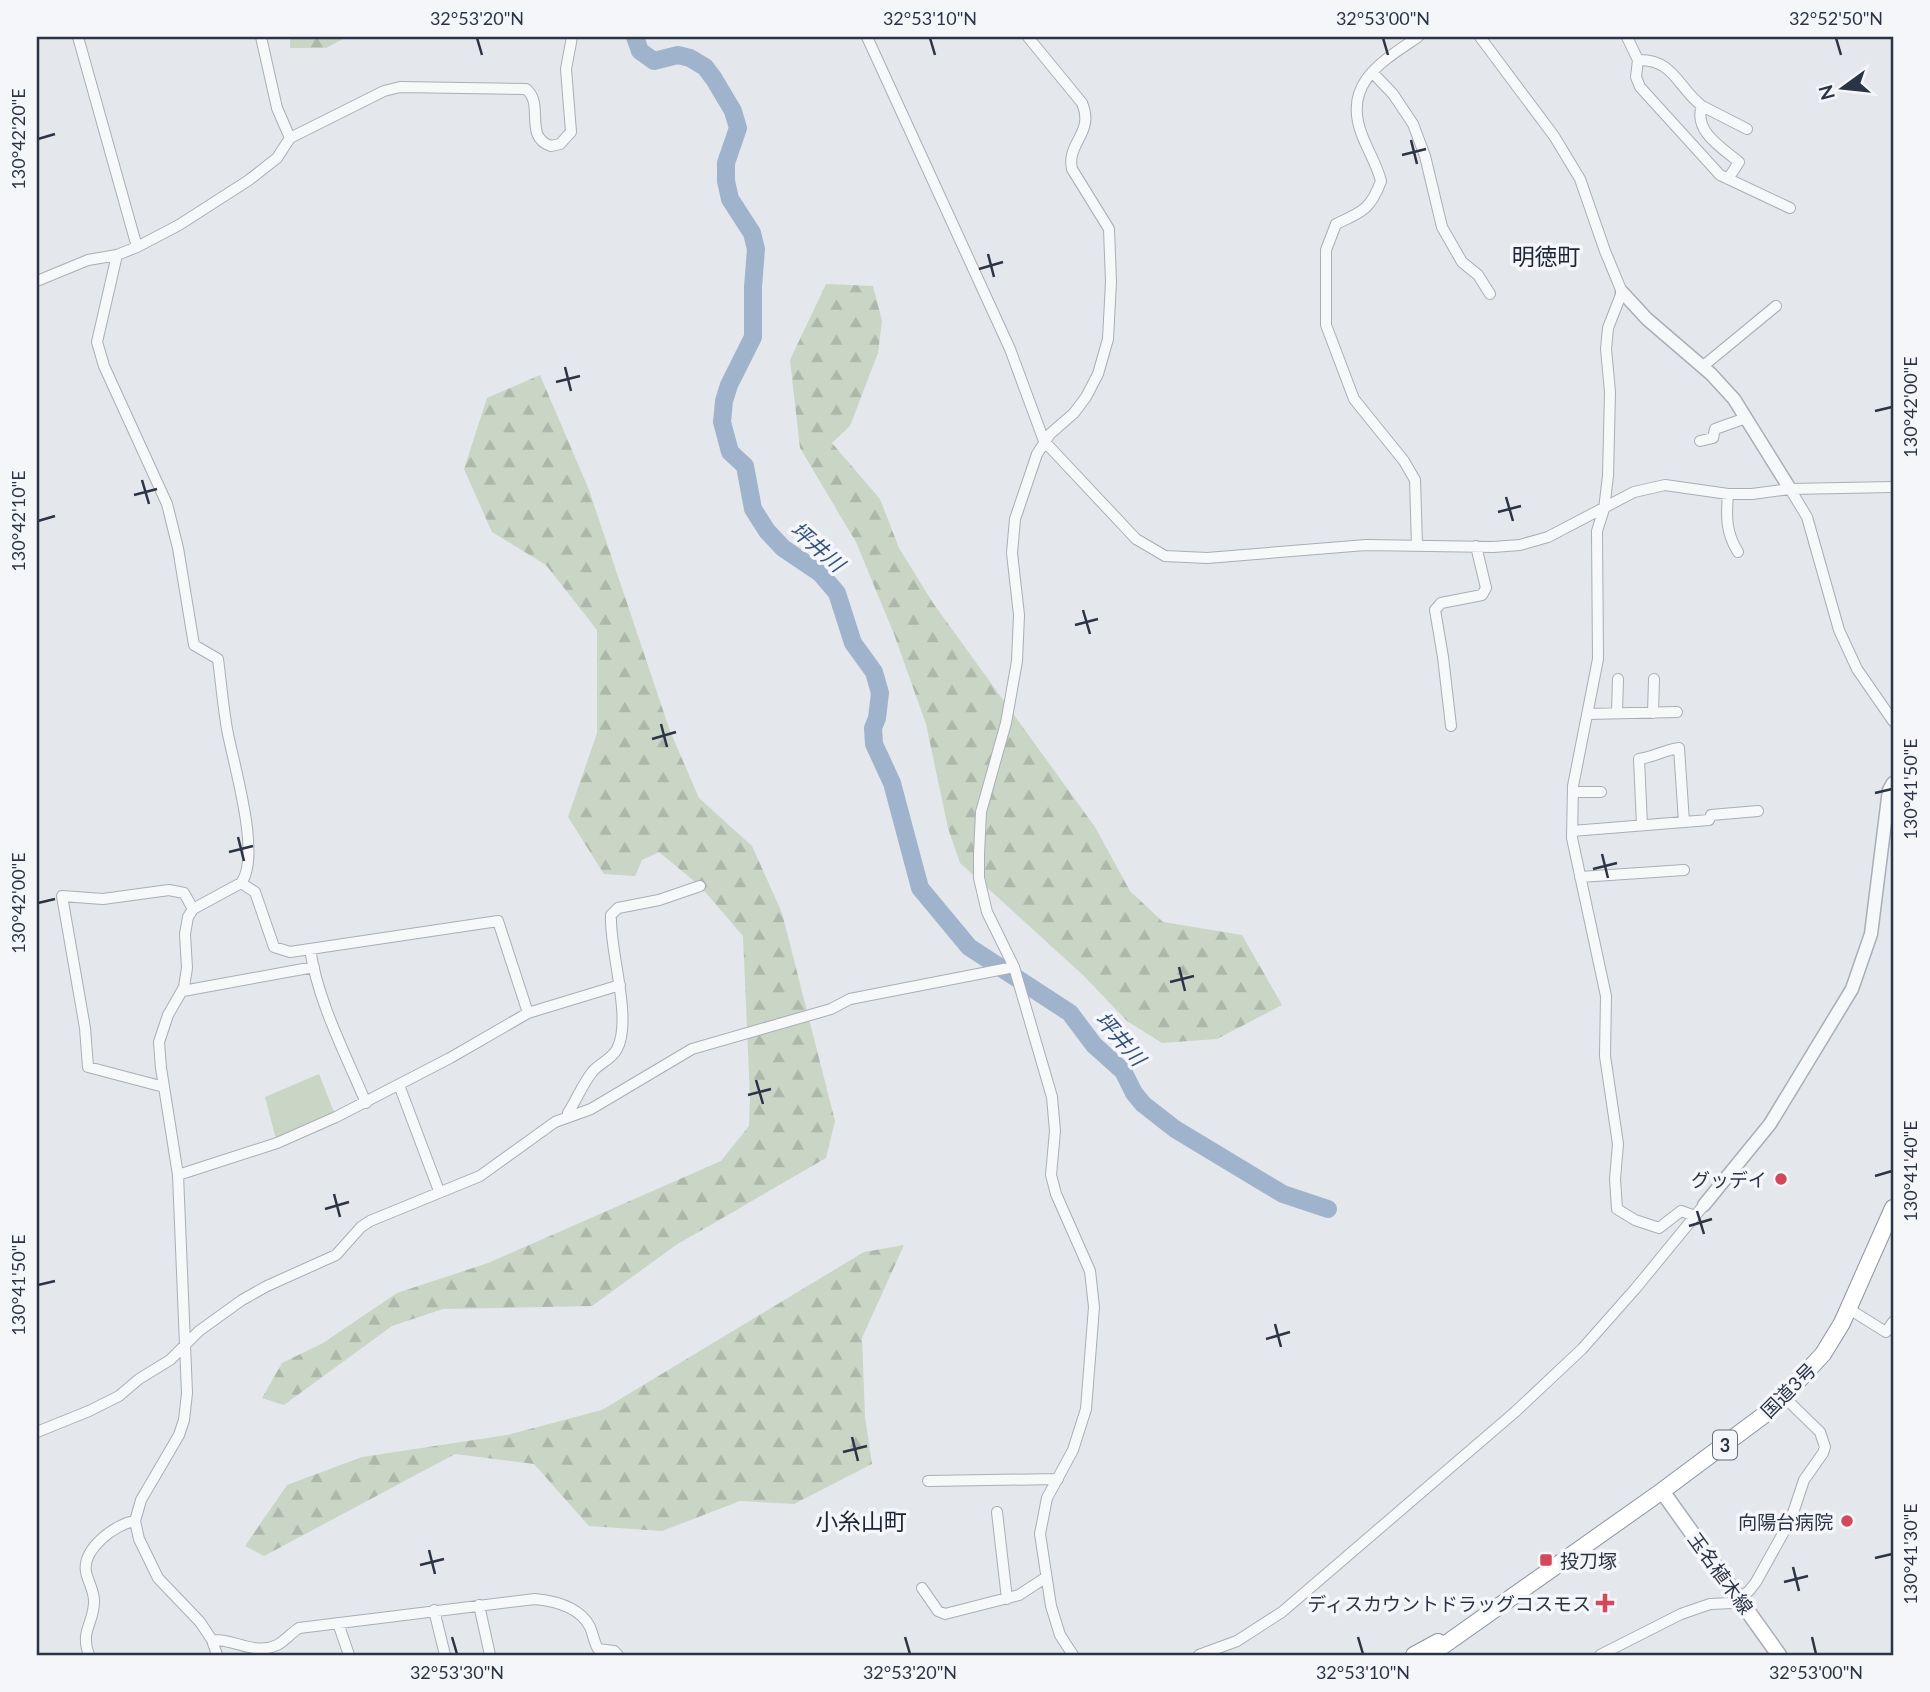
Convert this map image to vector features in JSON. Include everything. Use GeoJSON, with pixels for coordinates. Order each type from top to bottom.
{"type":"FeatureCollection","features":[{"type":"Feature","properties":{"kind":"highway","name":"国道3号"},"geometry":{"type":"LineString","coordinates":[[1430,1655],[1735,1438],[1784,1397],[1822,1354],[1849,1310],[1893,1208]]}},
{"type":"Feature","properties":{"kind":"highway","name":"国道3号"},"geometry":{"type":"LineString","coordinates":[[1414,1655],[1483,1617]]}},
{"type":"Feature","properties":{"kind":"main road","name":"玉名植木線"},"geometry":{"type":"LineString","coordinates":[[1662,1491],[1779,1655]]}},
{"type":"Feature","properties":{"kind":"street"},"geometry":{"type":"LineString","coordinates":[[78,37],[138,247]]}},
{"type":"Feature","properties":{"kind":"street"},"geometry":{"type":"LineString","coordinates":[[261,37],[277,108],[290,138]]}},
{"type":"Feature","properties":{"kind":"street"},"geometry":{"type":"LineString","coordinates":[[37,281],[88,260],[117,255],[138,247],[179,225],[249,180],[277,158],[290,138],[391,89],[526,89],[534,96],[536,133],[546,145],[555,146],[569,136],[572,126],[566,69],[572,37]]}},
{"type":"Feature","properties":{"kind":"street"},"geometry":{"type":"LineString","coordinates":[[867,37],[1010,349],[1044,441],[1136,538],[1165,556],[1207,558],[1366,545],[1520,545],[1548,537],[1634,492],[1665,485],[1728,494],[1790,489],[1893,487]]}},
{"type":"Feature","properties":{"kind":"street"},"geometry":{"type":"LineString","coordinates":[[1028,37],[1086,111],[1086,124],[1071,163],[1105,222],[1111,238],[1108,339],[1102,362],[1082,404],[1044,441],[1031,465],[1014,527],[1012,553],[1019,615],[1017,661],[1006,723],[981,812],[979,844],[979,878],[987,912],[1014,967],[1052,1097],[1055,1131],[1051,1175],[1053,1184],[1090,1271],[1094,1307],[1086,1409],[1073,1450],[1048,1498],[1041,1534],[1045,1578],[1060,1635],[1073,1655]]}},
{"type":"Feature","properties":{"kind":"street"},"geometry":{"type":"LineString","coordinates":[[1417,545],[1415,480],[1404,461],[1354,399],[1326,325],[1326,250],[1336,224],[1357,214],[1374,201],[1381,181],[1356,120],[1359,88],[1384,60],[1418,37]]}},
{"type":"Feature","properties":{"kind":"street"},"geometry":{"type":"LineString","coordinates":[[1480,37],[1554,136],[1580,179],[1622,292],[1647,319],[1734,399],[1807,517],[1839,630],[1857,670],[1893,721]]}},
{"type":"Feature","properties":{"kind":"street"},"geometry":{"type":"LineString","coordinates":[[1627,37],[1638,60],[1636,77],[1640,87],[1720,175],[1790,208]]}},
{"type":"Feature","properties":{"kind":"street"},"geometry":{"type":"LineString","coordinates":[[1638,60],[1652,60],[1663,65],[1702,106],[1747,129]]}},
{"type":"Feature","properties":{"kind":"street"},"geometry":{"type":"LineString","coordinates":[[1372,72],[1393,94],[1413,124],[1425,156],[1442,227],[1462,262],[1478,275],[1490,294]]}},
{"type":"Feature","properties":{"kind":"street"},"geometry":{"type":"LineString","coordinates":[[1702,106],[1699,114],[1705,133],[1739,162],[1728,179]]}},
{"type":"Feature","properties":{"kind":"street"},"geometry":{"type":"LineString","coordinates":[[117,255],[97,342],[104,366],[167,504],[178,548],[194,645],[218,659],[249,861],[245,877],[240,883],[193,909],[188,917],[187,968],[183,991],[168,1015],[161,1034],[159,1050],[178,1175],[187,1393],[184,1420],[175,1442],[141,1500],[135,1521],[139,1539],[158,1578],[200,1622],[212,1640],[217,1655]]}},
{"type":"Feature","properties":{"kind":"street"},"geometry":{"type":"LineString","coordinates":[[1622,292],[1608,328],[1606,349],[1610,392],[1608,476],[1604,509],[1597,531],[1598,659],[1573,792],[1572,831],[1606,996],[1605,1056],[1618,1144],[1615,1179],[1617,1209],[1634,1220],[1659,1228],[1681,1211],[1695,1216]]}},
{"type":"Feature","properties":{"kind":"street"},"geometry":{"type":"LineString","coordinates":[[1702,367],[1776,306]]}},
{"type":"Feature","properties":{"kind":"street"},"geometry":{"type":"LineString","coordinates":[[1700,441],[1713,438],[1715,429],[1746,418]]}},
{"type":"Feature","properties":{"kind":"street"},"geometry":{"type":"LineString","coordinates":[[1728,494],[1726,521],[1730,539],[1738,552]]}},
{"type":"Feature","properties":{"kind":"street"},"geometry":{"type":"LineString","coordinates":[[1451,726],[1435,610],[1441,603],[1482,595],[1486,588],[1476,546]]}},
{"type":"Feature","properties":{"kind":"street"},"geometry":{"type":"LineString","coordinates":[[1617,713],[1618,679]]}},
{"type":"Feature","properties":{"kind":"street"},"geometry":{"type":"LineString","coordinates":[[1653,713],[1654,679]]}},
{"type":"Feature","properties":{"kind":"street"},"geometry":{"type":"LineString","coordinates":[[1587,714],[1677,712]]}},
{"type":"Feature","properties":{"kind":"street"},"geometry":{"type":"LineString","coordinates":[[1642,825],[1639,759],[1679,748],[1684,822]]}},
{"type":"Feature","properties":{"kind":"street"},"geometry":{"type":"LineString","coordinates":[[1199,1655],[1237,1641],[1282,1612],[1515,1412],[1582,1349],[1636,1288],[1770,1124],[1852,989],[1871,934],[1889,790],[1893,783]]}},
{"type":"Feature","properties":{"kind":"street"},"geometry":{"type":"LineString","coordinates":[[1573,792],[1601,792]]}},
{"type":"Feature","properties":{"kind":"street"},"geometry":{"type":"LineString","coordinates":[[1572,831],[1709,820],[1711,815],[1758,811]]}},
{"type":"Feature","properties":{"kind":"street"},"geometry":{"type":"LineString","coordinates":[[1580,877],[1684,870]]}},
{"type":"Feature","properties":{"kind":"street"},"geometry":{"type":"LineString","coordinates":[[240,883],[254,892],[274,947],[290,952],[498,921],[528,1013]]}},
{"type":"Feature","properties":{"kind":"street"},"geometry":{"type":"LineString","coordinates":[[568,1117],[591,1073],[618,1048],[621,1028],[620,985],[611,933],[611,915],[614,910],[659,900],[700,886]]}},
{"type":"Feature","properties":{"kind":"street"},"geometry":{"type":"LineString","coordinates":[[164,1087],[88,1067],[85,1028],[62,896],[103,899],[169,890],[184,892],[193,909]]}},
{"type":"Feature","properties":{"kind":"street"},"geometry":{"type":"LineString","coordinates":[[310,949],[331,1019],[366,1102]]}},
{"type":"Feature","properties":{"kind":"street"},"geometry":{"type":"LineString","coordinates":[[183,991],[314,967]]}},
{"type":"Feature","properties":{"kind":"street"},"geometry":{"type":"LineString","coordinates":[[37,1432],[119,1396],[139,1379],[170,1360],[199,1331],[257,1291],[335,1255],[370,1221],[491,1170],[555,1122],[591,1109],[692,1049],[831,1009],[850,999],[1014,967]]}},
{"type":"Feature","properties":{"kind":"street"},"geometry":{"type":"LineString","coordinates":[[178,1175],[277,1143],[366,1102],[528,1013],[620,985]]}},
{"type":"Feature","properties":{"kind":"street"},"geometry":{"type":"LineString","coordinates":[[399,1085],[439,1191]]}},
{"type":"Feature","properties":{"kind":"street"},"geometry":{"type":"LineString","coordinates":[[1849,1310],[1886,1332],[1893,1322]]}},
{"type":"Feature","properties":{"kind":"street"},"geometry":{"type":"LineString","coordinates":[[1600,1655],[1681,1614],[1710,1604],[1739,1599],[1756,1582],[1791,1518],[1804,1480],[1825,1447],[1820,1432],[1784,1397]]}},
{"type":"Feature","properties":{"kind":"street"},"geometry":{"type":"LineString","coordinates":[[928,1481],[1058,1479]]}},
{"type":"Feature","properties":{"kind":"street"},"geometry":{"type":"LineString","coordinates":[[997,1512],[1007,1599]]}},
{"type":"Feature","properties":{"kind":"street"},"geometry":{"type":"LineString","coordinates":[[89,1655],[84,1638],[94,1601],[85,1570],[86,1563],[91,1552],[113,1528],[135,1521]]}},
{"type":"Feature","properties":{"kind":"street"},"geometry":{"type":"LineString","coordinates":[[922,1588],[938,1611],[945,1614],[1019,1595],[1045,1578]]}},
{"type":"Feature","properties":{"kind":"street"},"geometry":{"type":"LineString","coordinates":[[212,1640],[268,1648],[283,1641],[299,1628],[535,1599],[566,1606],[583,1618],[592,1630],[598,1648],[614,1651],[618,1655]]}},
{"type":"Feature","properties":{"kind":"street"},"geometry":{"type":"LineString","coordinates":[[480,1605],[490,1655]]}},
{"type":"Feature","properties":{"kind":"street"},"geometry":{"type":"LineString","coordinates":[[434,1610],[445,1655]]}},
{"type":"Feature","properties":{"kind":"street"},"geometry":{"type":"LineString","coordinates":[[338,1622],[349,1655]]}},
{"type":"Feature","properties":{"kind":"green space"},"geometry":{"type":"Polygon","coordinates":[[[290,37],[347,37],[326,48],[290,48],[290,37]]]}},
{"type":"Feature","properties":{"kind":"green space"},"geometry":{"type":"Polygon","coordinates":[[[826,284],[873,286],[882,321],[878,353],[850,426],[832,443],[880,499],[899,548],[933,603],[1095,827],[1130,891],[1163,922],[1242,935],[1282,1005],[1217,1039],[1162,1043],[1127,1021],[1084,976],[960,863],[948,828],[926,724],[894,634],[856,542],[800,448],[790,360],[826,284]]]}},
{"type":"Feature","properties":{"kind":"green space"},"geometry":{"type":"Polygon","coordinates":[[[540,375],[589,490],[670,731],[699,798],[752,846],[782,913],[835,1121],[826,1158],[676,1245],[592,1306],[443,1309],[392,1326],[284,1405],[262,1398],[282,1363],[323,1343],[397,1293],[488,1263],[721,1161],[749,1126],[743,936],[700,886],[659,852],[642,860],[635,876],[604,874],[568,817],[597,733],[597,630],[546,565],[492,532],[464,469],[487,398],[540,375]]]}},
{"type":"Feature","properties":{"kind":"green space"},"geometry":{"type":"Polygon","coordinates":[[[319,1074],[336,1117],[277,1143],[265,1097],[319,1074]]]}},
{"type":"Feature","properties":{"kind":"green space"},"geometry":{"type":"Polygon","coordinates":[[[904,1245],[862,1338],[865,1417],[872,1464],[794,1504],[740,1501],[662,1531],[589,1526],[534,1464],[455,1454],[264,1556],[245,1546],[287,1485],[362,1457],[507,1435],[602,1410],[864,1252],[904,1245]]]}},
{"type":"Feature","properties":{"kind":"waterway","name":"坪井川"},"geometry":{"type":"LineString","coordinates":[[635,37],[640,51],[654,61],[678,55],[690,58],[705,67],[733,111],[738,128],[726,163],[726,181],[730,199],[752,233],[756,249],[753,337],[729,385],[722,422],[730,452],[745,466],[753,509],[767,531],[783,548],[820,573],[837,593],[853,643],[874,672],[880,693],[873,728],[874,744],[892,783],[920,888],[969,947],[1070,1013],[1094,1045],[1123,1071],[1143,1104],[1175,1129],[1283,1194],[1328,1209]]}},
{"type":"Feature","properties":{"kind":"place","name":"グッデイ"},"geometry":{"type":"Point","coordinates":[1781,1179]}},
{"type":"Feature","properties":{"kind":"place","name":"向陽台病院"},"geometry":{"type":"Point","coordinates":[1847,1521]}},
{"type":"Feature","properties":{"kind":"place","name":"投刀塚"},"geometry":{"type":"Point","coordinates":[1546,1560]}},
{"type":"Feature","properties":{"kind":"place","name":"ディスカウントドラッグコスモス"},"geometry":{"type":"Point","coordinates":[1605,1603]}},
{"type":"Feature","properties":{"kind":"district","name":"明徳町"},"geometry":{"type":"Point","coordinates":[1546,256]}},
{"type":"Feature","properties":{"kind":"district","name":"小糸山町"},"geometry":{"type":"Point","coordinates":[861,1521]}}]}
